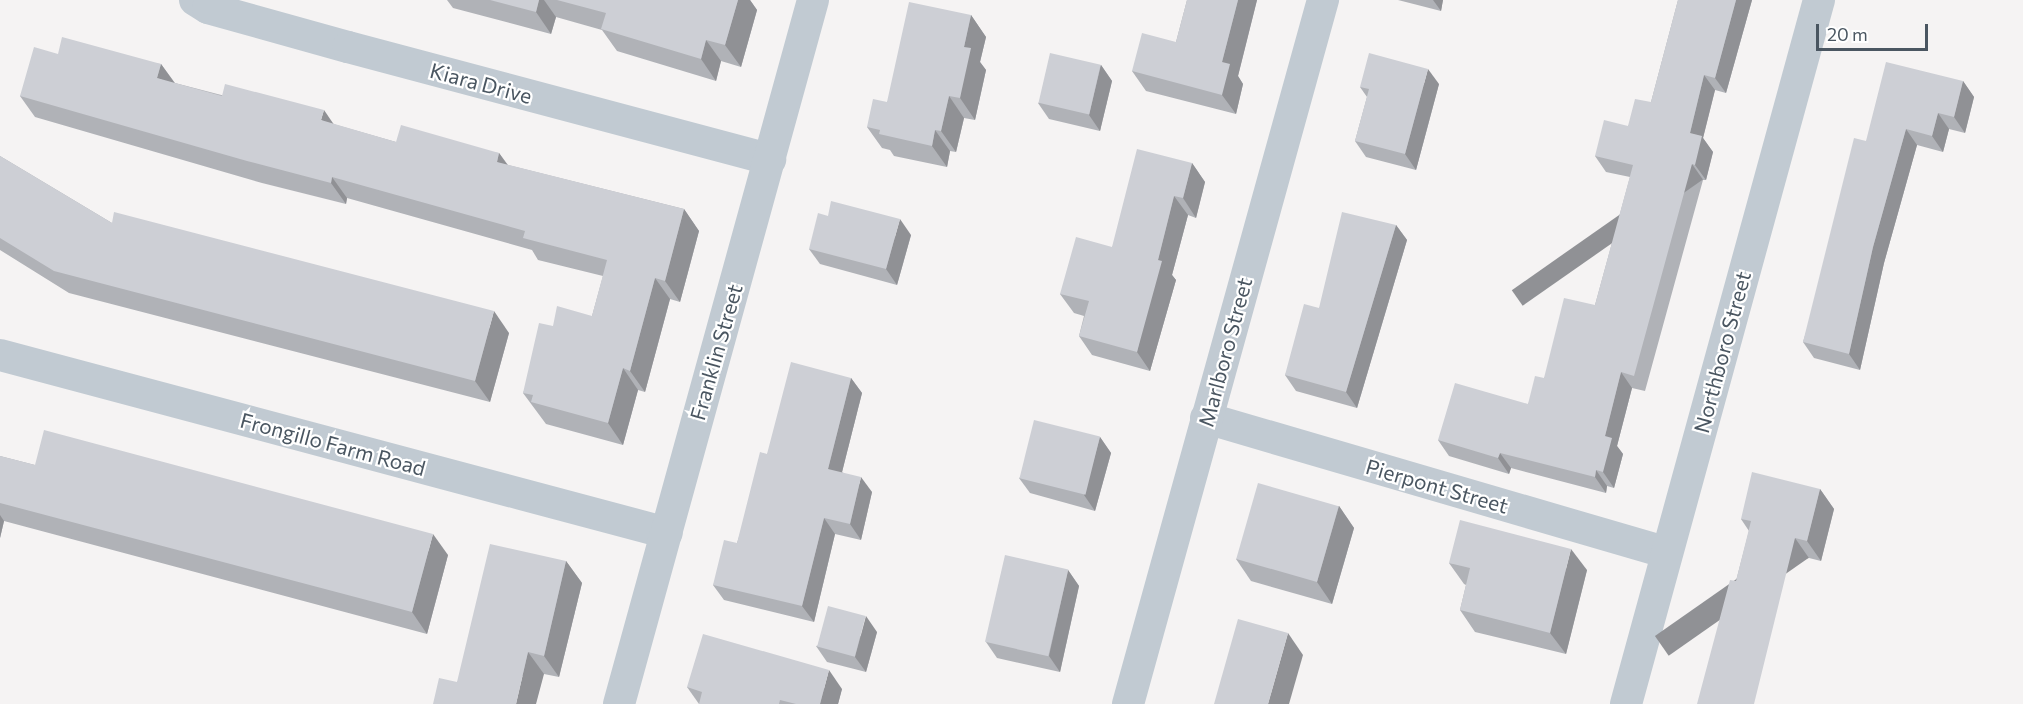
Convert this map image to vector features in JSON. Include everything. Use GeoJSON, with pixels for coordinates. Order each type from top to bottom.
{"type":"FeatureCollection","features":[{"type":"Feature","properties":{"kind":"street","name":"Kiara Drive"},"geometry":{"type":"LineString","coordinates":[[195,0],[208,8],[348,47],[770,159]]}},
{"type":"Feature","properties":{"kind":"street","name":"Franklin Street"},"geometry":{"type":"LineString","coordinates":[[619,704],[813,0]]}},
{"type":"Feature","properties":{"kind":"street","name":"Marlboro Street"},"geometry":{"type":"LineString","coordinates":[[1128,704],[1323,0]]}},
{"type":"Feature","properties":{"kind":"street","name":"Northboro Street"},"geometry":{"type":"LineString","coordinates":[[1626,704],[1819,0]]}},
{"type":"Feature","properties":{"kind":"street","name":"Frongillo Farm Road"},"geometry":{"type":"LineString","coordinates":[[0,355],[667,533]]}},
{"type":"Feature","properties":{"kind":"street","name":"Pierpont Street"},"geometry":{"type":"LineString","coordinates":[[1206,418],[1667,553]]}},
{"type":"Feature","properties":{"kind":"building"},"geometry":{"type":"Polygon","coordinates":[[[490,0],[539,0],[536,12],[490,0]]]}},
{"type":"Feature","properties":{"kind":"building"},"geometry":{"type":"Polygon","coordinates":[[[557,0],[738,0],[725,45],[706,40],[701,59],[601,29],[606,13],[557,0]]]}},
{"type":"Feature","properties":{"kind":"building"},"geometry":{"type":"Polygon","coordinates":[[[1187,0],[1238,0],[1222,62],[1230,64],[1222,95],[1132,71],[1142,33],[1176,42],[1187,0]]]}},
{"type":"Feature","properties":{"kind":"building"},"geometry":{"type":"Polygon","coordinates":[[[1678,0],[1736,0],[1715,78],[1704,75],[1690,133],[1702,136],[1695,165],[1692,164],[1634,376],[1621,372],[1605,436],[1612,438],[1603,472],[1596,470],[1595,477],[1500,453],[1498,458],[1438,440],[1455,383],[1528,404],[1535,376],[1544,378],[1564,298],[1595,305],[1633,165],[1595,156],[1604,120],[1628,126],[1635,99],[1651,102],[1678,0]]]}},
{"type":"Feature","properties":{"kind":"building"},"geometry":{"type":"Polygon","coordinates":[[[909,2],[971,15],[964,47],[971,48],[960,98],[949,96],[941,131],[935,130],[932,146],[879,134],[880,130],[867,127],[873,99],[887,102],[909,2]]]}},
{"type":"Feature","properties":{"kind":"building"},"geometry":{"type":"Polygon","coordinates":[[[62,37],[161,64],[157,78],[222,96],[225,84],[324,110],[321,120],[396,142],[401,125],[499,153],[497,162],[684,209],[665,281],[655,278],[630,371],[623,368],[608,423],[531,402],[533,395],[523,393],[539,323],[553,326],[557,306],[592,316],[607,260],[523,238],[525,231],[332,177],[331,183],[20,96],[34,47],[58,54],[62,37]]]}},
{"type":"Feature","properties":{"kind":"building"},"geometry":{"type":"Polygon","coordinates":[[[1050,53],[1101,65],[1089,114],[1039,103],[1050,53]]]}},
{"type":"Feature","properties":{"kind":"building"},"geometry":{"type":"Polygon","coordinates":[[[1369,53],[1428,69],[1405,154],[1355,141],[1369,89],[1360,87],[1369,53]]]}},
{"type":"Feature","properties":{"kind":"building"},"geometry":{"type":"Polygon","coordinates":[[[1886,62],[1963,81],[1954,117],[1938,113],[1932,136],[1906,129],[1873,247],[1849,354],[1803,342],[1854,138],[1866,141],[1886,62]]]}},
{"type":"Feature","properties":{"kind":"building"},"geometry":{"type":"Polygon","coordinates":[[[1137,149],[1192,163],[1183,198],[1174,196],[1158,260],[1162,261],[1137,352],[1079,336],[1089,301],[1060,294],[1076,237],[1112,247],[1137,149]]]}},
{"type":"Feature","properties":{"kind":"building"},"geometry":{"type":"Polygon","coordinates":[[[0,156],[112,223],[114,212],[494,311],[475,381],[54,271],[0,238],[0,156]]]}},
{"type":"Feature","properties":{"kind":"building"},"geometry":{"type":"Polygon","coordinates":[[[831,201],[900,219],[886,269],[809,249],[818,213],[828,216],[831,201]]]}},
{"type":"Feature","properties":{"kind":"building"},"geometry":{"type":"Polygon","coordinates":[[[1342,212],[1396,225],[1346,392],[1285,375],[1304,304],[1319,308],[1342,212]]]}},
{"type":"Feature","properties":{"kind":"building"},"geometry":{"type":"Polygon","coordinates":[[[791,362],[851,378],[828,469],[861,477],[850,524],[824,518],[802,606],[713,585],[724,540],[737,543],[760,452],[767,454],[791,362]]]}},
{"type":"Feature","properties":{"kind":"building"},"geometry":{"type":"Polygon","coordinates":[[[1034,420],[1100,436],[1085,495],[1019,478],[1034,420]]]}},
{"type":"Feature","properties":{"kind":"building"},"geometry":{"type":"Polygon","coordinates":[[[44,430],[433,534],[412,612],[0,503],[0,456],[35,465],[44,430]]]}},
{"type":"Feature","properties":{"kind":"building"},"geometry":{"type":"Polygon","coordinates":[[[1752,472],[1820,489],[1807,541],[1795,538],[1754,704],[1697,704],[1730,580],[1736,581],[1751,521],[1741,519],[1752,472]]]}},
{"type":"Feature","properties":{"kind":"building"},"geometry":{"type":"Polygon","coordinates":[[[1258,483],[1339,506],[1317,582],[1236,559],[1258,483]]]}},
{"type":"Feature","properties":{"kind":"building"},"geometry":{"type":"Polygon","coordinates":[[[1460,520],[1571,549],[1550,633],[1460,610],[1470,568],[1449,563],[1460,520]]]}},
{"type":"Feature","properties":{"kind":"building"},"geometry":{"type":"Polygon","coordinates":[[[490,544],[566,561],[544,656],[528,652],[516,704],[433,704],[439,678],[457,682],[490,544]]]}},
{"type":"Feature","properties":{"kind":"building"},"geometry":{"type":"Polygon","coordinates":[[[1005,555],[1068,570],[1048,656],[985,642],[1005,555]]]}},
{"type":"Feature","properties":{"kind":"building"},"geometry":{"type":"Polygon","coordinates":[[[828,606],[866,616],[855,657],[817,647],[828,606]]]}},
{"type":"Feature","properties":{"kind":"building"},"geometry":{"type":"Polygon","coordinates":[[[1238,619],[1288,633],[1268,704],[1214,704],[1238,619]]]}},
{"type":"Feature","properties":{"kind":"building"},"geometry":{"type":"Polygon","coordinates":[[[703,634],[829,670],[820,704],[796,704],[780,700],[779,704],[699,704],[702,692],[687,687],[703,634]]]}}]}
